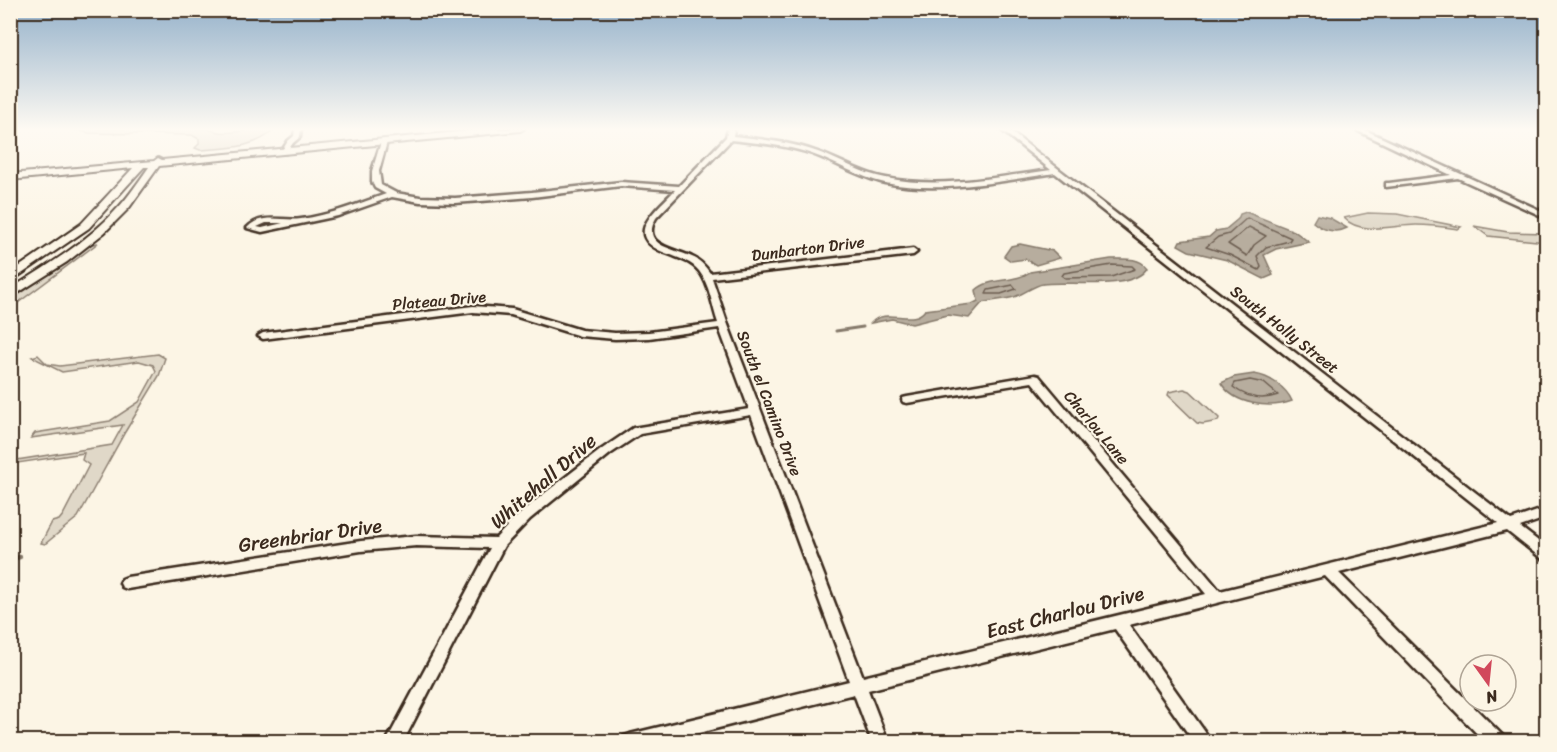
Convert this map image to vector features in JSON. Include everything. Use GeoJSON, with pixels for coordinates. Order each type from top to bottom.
{"type":"FeatureCollection","features":[{"type":"Feature","properties":{"kind":"main road"},"geometry":{"type":"LineString","coordinates":[[10,175],[131,164]]}},
{"type":"Feature","properties":{"kind":"main road"},"geometry":{"type":"LineString","coordinates":[[88,171],[135,164]]}},
{"type":"Feature","properties":{"kind":"main road"},"geometry":{"type":"LineString","coordinates":[[10,279],[82,229],[142,164]]}},
{"type":"Feature","properties":{"kind":"main road"},"geometry":{"type":"LineString","coordinates":[[10,295],[96,235],[121,212],[156,164]]}},
{"type":"Feature","properties":{"kind":"main road"},"geometry":{"type":"LineString","coordinates":[[144,182],[165,168],[181,164]]}},
{"type":"Feature","properties":{"kind":"main road"},"geometry":{"type":"LineString","coordinates":[[10,175],[88,171],[123,172],[125,176],[122,184]]}},
{"type":"Feature","properties":{"kind":"street"},"geometry":{"type":"LineString","coordinates":[[379,164],[375,181],[380,189],[391,195],[412,200],[437,201],[624,184],[680,188]]}},
{"type":"Feature","properties":{"kind":"street"},"geometry":{"type":"LineString","coordinates":[[702,164],[649,222],[648,236],[663,250],[696,263],[707,276]]}},
{"type":"Feature","properties":{"kind":"street"},"geometry":{"type":"LineString","coordinates":[[839,164],[860,174],[902,183],[936,184],[1058,171]]}},
{"type":"Feature","properties":{"kind":"street","name":"South Holly Street"},"geometry":{"type":"LineString","coordinates":[[1049,164],[1546,554]]}},
{"type":"Feature","properties":{"kind":"street"},"geometry":{"type":"LineString","coordinates":[[1432,164],[1546,216]]}},
{"type":"Feature","properties":{"kind":"street"},"geometry":{"type":"LineString","coordinates":[[1389,185],[1458,176]]}},
{"type":"Feature","properties":{"kind":"street"},"geometry":{"type":"LineString","coordinates":[[295,222],[347,212],[391,195]]}},
{"type":"Feature","properties":{"kind":"street","name":"Dunbarton Drive"},"geometry":{"type":"LineString","coordinates":[[707,276],[913,252]]}},
{"type":"Feature","properties":{"kind":"street","name":"South el Camino Drive"},"geometry":{"type":"LineString","coordinates":[[707,276],[723,325],[880,741]]}},
{"type":"Feature","properties":{"kind":"street","name":"Plateau Drive"},"geometry":{"type":"LineString","coordinates":[[262,336],[473,309],[526,315],[563,328],[600,335],[650,335],[723,325]]}},
{"type":"Feature","properties":{"kind":"street","name":"Charlou Lane"},"geometry":{"type":"LineString","coordinates":[[907,400],[1035,378],[1217,597]]}},
{"type":"Feature","properties":{"kind":"street","name":"Whitehall Drive"},"geometry":{"type":"LineString","coordinates":[[394,741],[500,543],[545,499],[620,441],[637,431],[756,411]]}},
{"type":"Feature","properties":{"kind":"street","name":"East Charlou Drive"},"geometry":{"type":"LineString","coordinates":[[630,741],[1510,525],[1546,513]]}},
{"type":"Feature","properties":{"kind":"street","name":"Greenbriar Drive"},"geometry":{"type":"LineString","coordinates":[[127,583],[361,546],[416,541],[500,543]]}},
{"type":"Feature","properties":{"kind":"street"},"geometry":{"type":"LineString","coordinates":[[1327,570],[1497,741]]}},
{"type":"Feature","properties":{"kind":"street"},"geometry":{"type":"LineString","coordinates":[[1118,621],[1203,741]]}},
{"type":"Feature","properties":{"kind":"shaded area"},"geometry":{"type":"Polygon","coordinates":[[[1368,213],[1397,214],[1461,227],[1458,229],[1416,225],[1368,228],[1359,227],[1344,218],[1368,213]]]}},
{"type":"Feature","properties":{"kind":"shaded area"},"geometry":{"type":"Polygon","coordinates":[[[1474,226],[1508,232],[1546,233],[1546,242],[1488,236],[1474,226]]]}},
{"type":"Feature","properties":{"kind":"shaded area"},"geometry":{"type":"Polygon","coordinates":[[[98,243],[11,308],[11,300],[92,244],[98,243]]]}},
{"type":"Feature","properties":{"kind":"shaded area"},"geometry":{"type":"Polygon","coordinates":[[[158,354],[165,358],[159,376],[78,517],[45,544],[41,543],[52,522],[59,520],[63,515],[89,465],[82,460],[84,453],[11,464],[11,461],[112,445],[123,425],[31,438],[35,433],[110,421],[139,402],[156,371],[153,365],[139,361],[62,372],[32,357],[38,355],[47,364],[60,366],[158,354]]]}},
{"type":"Feature","properties":{"kind":"shaded area"},"geometry":{"type":"Polygon","coordinates":[[[1184,389],[1190,391],[1219,418],[1218,421],[1197,423],[1168,395],[1169,392],[1184,389]]]}},
{"type":"Feature","properties":{"kind":"water"},"geometry":{"type":"Polygon","coordinates":[[[1246,212],[1294,231],[1309,242],[1276,249],[1264,255],[1273,275],[1264,279],[1227,260],[1189,251],[1178,245],[1180,241],[1209,237],[1216,231],[1226,229],[1238,219],[1240,214],[1246,212]]]}},
{"type":"Feature","properties":{"kind":"water"},"geometry":{"type":"Polygon","coordinates":[[[1317,215],[1330,218],[1347,228],[1334,231],[1321,227],[1313,222],[1317,215]]]}},
{"type":"Feature","properties":{"kind":"water"},"geometry":{"type":"Polygon","coordinates":[[[1020,244],[1053,251],[1060,258],[1036,265],[1026,259],[1011,261],[1004,256],[1011,246],[1020,244]]]}},
{"type":"Feature","properties":{"kind":"water"},"geometry":{"type":"Polygon","coordinates":[[[1111,259],[1136,260],[1147,268],[1128,280],[1114,283],[1040,285],[1014,297],[982,303],[969,318],[948,315],[912,324],[892,319],[871,323],[884,316],[914,317],[925,310],[972,304],[978,301],[976,290],[995,281],[1017,278],[1030,272],[1111,259]]]}},
{"type":"Feature","properties":{"kind":"water"},"geometry":{"type":"Polygon","coordinates":[[[1254,374],[1276,383],[1286,391],[1292,401],[1273,405],[1253,403],[1234,396],[1221,383],[1234,377],[1254,374]]]}},
{"type":"Feature","properties":{"kind":"waterway"},"geometry":{"type":"LineString","coordinates":[[836,331],[863,327]]}},
{"type":"Feature","properties":{"kind":"waterway"},"geometry":{"type":"LineString","coordinates":[[11,559],[20,557]]}}]}
